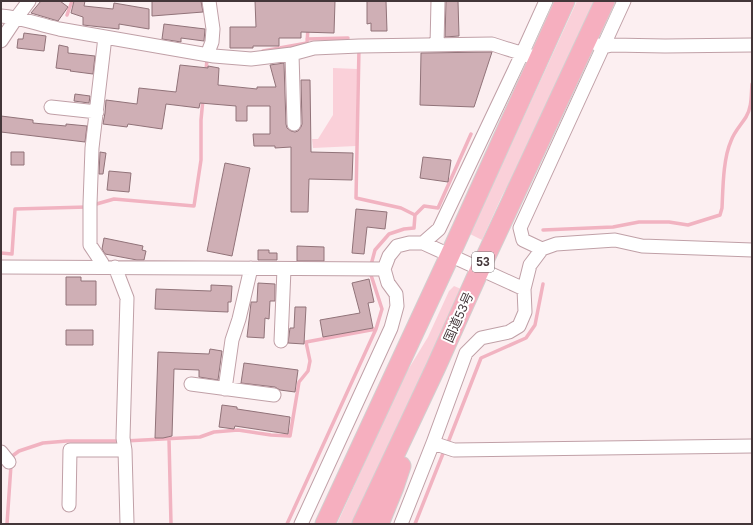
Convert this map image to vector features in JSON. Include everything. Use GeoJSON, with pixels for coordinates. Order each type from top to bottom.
{"type":"FeatureCollection","features":[{"type":"Feature","properties":{"kind":"highway","name":"53"},"geometry":{"type":"LineString","coordinates":[[325,524],[450,255],[530,56],[565,1]]}},
{"type":"Feature","properties":{"kind":"highway","name":"国道53号"},"geometry":{"type":"LineString","coordinates":[[362,524],[436,367],[480,269],[595,44],[605,1]]}},
{"type":"Feature","properties":{"kind":"highway"},"geometry":{"type":"LineString","coordinates":[[379,524],[394,487],[436,367]]}},
{"type":"Feature","properties":{"kind":"street"},"geometry":{"type":"LineString","coordinates":[[1,41],[29,1]]}},
{"type":"Feature","properties":{"kind":"street"},"geometry":{"type":"LineString","coordinates":[[207,55],[212,42],[213,29],[208,1]]}},
{"type":"Feature","properties":{"kind":"street"},"geometry":{"type":"LineString","coordinates":[[437,45],[438,1]]}},
{"type":"Feature","properties":{"kind":"street"},"geometry":{"type":"LineString","coordinates":[[423,243],[439,229],[530,56],[546,1]]}},
{"type":"Feature","properties":{"kind":"street"},"geometry":{"type":"LineString","coordinates":[[624,1],[595,44],[520,228],[523,240],[542,248],[556,244],[614,240],[642,246],[752,250]]}},
{"type":"Feature","properties":{"kind":"street"},"geometry":{"type":"LineString","coordinates":[[1,16],[17,17],[44,26],[207,55],[251,59],[292,54],[314,48],[492,44],[530,56]]}},
{"type":"Feature","properties":{"kind":"street"},"geometry":{"type":"LineString","coordinates":[[105,37],[92,155],[90,245],[102,263],[109,267],[127,298],[124,444],[127,523]]}},
{"type":"Feature","properties":{"kind":"street"},"geometry":{"type":"LineString","coordinates":[[595,44],[665,46],[751,44]]}},
{"type":"Feature","properties":{"kind":"street"},"geometry":{"type":"LineString","coordinates":[[292,54],[294,124]]}},
{"type":"Feature","properties":{"kind":"street"},"geometry":{"type":"LineString","coordinates":[[51,107],[97,112]]}},
{"type":"Feature","properties":{"kind":"street"},"geometry":{"type":"LineString","coordinates":[[1,267],[375,269],[397,246],[409,243],[423,243],[524,289]]}},
{"type":"Feature","properties":{"kind":"street"},"geometry":{"type":"LineString","coordinates":[[401,524],[466,353],[481,338],[509,332],[519,326],[525,312],[524,289],[530,265],[542,248]]}},
{"type":"Feature","properties":{"kind":"street"},"geometry":{"type":"LineString","coordinates":[[225,389],[232,340],[239,319],[251,268]]}},
{"type":"Feature","properties":{"kind":"street"},"geometry":{"type":"LineString","coordinates":[[281,341],[284,269]]}},
{"type":"Feature","properties":{"kind":"street"},"geometry":{"type":"LineString","coordinates":[[301,524],[391,328],[397,306],[396,294],[375,269]]}},
{"type":"Feature","properties":{"kind":"street"},"geometry":{"type":"LineString","coordinates":[[191,384],[274,395]]}},
{"type":"Feature","properties":{"kind":"street"},"geometry":{"type":"LineString","coordinates":[[433,443],[454,450],[752,446]]}},
{"type":"Feature","properties":{"kind":"street"},"geometry":{"type":"LineString","coordinates":[[69,505],[70,450],[124,444]]}},
{"type":"Feature","properties":{"kind":"shaded area"},"geometry":{"type":"Polygon","coordinates":[[[577,1],[595,1],[531,143],[502,196],[482,240],[470,234],[577,1]]]}},
{"type":"Feature","properties":{"kind":"shaded area"},"geometry":{"type":"Polygon","coordinates":[[[333,68],[357,69],[356,146],[313,148],[312,139],[318,139],[333,115],[333,68]]]}},
{"type":"Feature","properties":{"kind":"shaded area"},"geometry":{"type":"Polygon","coordinates":[[[454,286],[461,289],[354,524],[337,524],[403,378],[428,337],[449,291],[454,286]]]}},
{"type":"Feature","properties":{"kind":"building"},"geometry":{"type":"Polygon","coordinates":[[[41,1],[60,1],[68,7],[58,21],[31,13],[41,1]]]}},
{"type":"Feature","properties":{"kind":"building"},"geometry":{"type":"Polygon","coordinates":[[[74,1],[85,1],[84,6],[113,9],[114,3],[149,9],[149,29],[119,24],[119,29],[83,25],[83,17],[71,13],[74,1]]]}},
{"type":"Feature","properties":{"kind":"building"},"geometry":{"type":"Polygon","coordinates":[[[152,1],[201,1],[203,12],[152,16],[152,1]]]}},
{"type":"Feature","properties":{"kind":"building"},"geometry":{"type":"Polygon","coordinates":[[[255,1],[335,1],[334,33],[301,32],[301,38],[279,38],[279,46],[230,48],[230,27],[256,27],[255,1]]]}},
{"type":"Feature","properties":{"kind":"building"},"geometry":{"type":"Polygon","coordinates":[[[367,1],[386,1],[387,31],[371,31],[371,23],[367,24],[367,1]]]}},
{"type":"Feature","properties":{"kind":"building"},"geometry":{"type":"Polygon","coordinates":[[[446,1],[458,1],[459,36],[445,37],[446,1]]]}},
{"type":"Feature","properties":{"kind":"building"},"geometry":{"type":"Polygon","coordinates":[[[164,24],[205,29],[204,41],[181,38],[181,42],[162,39],[164,24]]]}},
{"type":"Feature","properties":{"kind":"building"},"geometry":{"type":"Polygon","coordinates":[[[24,33],[46,36],[44,51],[17,48],[18,39],[23,39],[24,33]]]}},
{"type":"Feature","properties":{"kind":"building"},"geometry":{"type":"Polygon","coordinates":[[[59,45],[68,47],[68,53],[95,56],[93,74],[56,68],[59,45]]]}},
{"type":"Feature","properties":{"kind":"building"},"geometry":{"type":"Polygon","coordinates":[[[492,52],[474,107],[420,105],[421,53],[492,52]]]}},
{"type":"Feature","properties":{"kind":"building"},"geometry":{"type":"Polygon","coordinates":[[[284,63],[287,128],[295,132],[301,127],[301,80],[310,80],[311,152],[353,153],[352,180],[309,179],[308,212],[291,212],[291,147],[275,148],[275,146],[254,146],[253,134],[270,134],[270,106],[247,106],[247,121],[236,121],[236,106],[200,103],[199,108],[166,104],[162,129],[128,124],[127,127],[103,124],[106,100],[137,104],[139,88],[176,92],[180,65],[219,68],[218,85],[257,89],[257,87],[276,87],[270,65],[284,63]]]}},
{"type":"Feature","properties":{"kind":"building"},"geometry":{"type":"Polygon","coordinates":[[[75,94],[90,96],[89,103],[74,101],[75,94]]]}},
{"type":"Feature","properties":{"kind":"building"},"geometry":{"type":"Polygon","coordinates":[[[1,116],[33,120],[33,123],[87,126],[85,142],[1,132],[1,116]]]}},
{"type":"Feature","properties":{"kind":"building"},"geometry":{"type":"Polygon","coordinates":[[[11,152],[24,152],[24,165],[11,165],[11,152]]]}},
{"type":"Feature","properties":{"kind":"building"},"geometry":{"type":"Polygon","coordinates":[[[100,152],[106,153],[103,174],[99,174],[100,152]]]}},
{"type":"Feature","properties":{"kind":"building"},"geometry":{"type":"Polygon","coordinates":[[[423,157],[451,160],[448,182],[420,178],[423,157]]]}},
{"type":"Feature","properties":{"kind":"building"},"geometry":{"type":"Polygon","coordinates":[[[225,163],[250,168],[232,256],[207,251],[225,163]]]}},
{"type":"Feature","properties":{"kind":"building"},"geometry":{"type":"Polygon","coordinates":[[[109,171],[131,173],[129,192],[107,190],[109,171]]]}},
{"type":"Feature","properties":{"kind":"building"},"geometry":{"type":"Polygon","coordinates":[[[356,209],[387,212],[385,229],[367,227],[364,254],[352,253],[356,209]]]}},
{"type":"Feature","properties":{"kind":"building"},"geometry":{"type":"Polygon","coordinates":[[[104,238],[143,246],[142,250],[146,251],[144,260],[105,254],[102,249],[104,238]]]}},
{"type":"Feature","properties":{"kind":"building"},"geometry":{"type":"Polygon","coordinates":[[[297,246],[324,247],[324,261],[297,261],[297,246]]]}},
{"type":"Feature","properties":{"kind":"building"},"geometry":{"type":"Polygon","coordinates":[[[258,250],[269,250],[269,253],[277,253],[277,260],[258,260],[258,250]]]}},
{"type":"Feature","properties":{"kind":"building"},"geometry":{"type":"Polygon","coordinates":[[[66,277],[81,277],[81,281],[96,281],[96,305],[66,305],[66,277]]]}},
{"type":"Feature","properties":{"kind":"building"},"geometry":{"type":"Polygon","coordinates":[[[369,279],[374,302],[368,303],[373,328],[323,337],[320,320],[360,313],[352,283],[369,279]]]}},
{"type":"Feature","properties":{"kind":"building"},"geometry":{"type":"Polygon","coordinates":[[[258,283],[275,284],[275,301],[270,301],[269,319],[265,318],[264,338],[247,337],[251,302],[257,302],[258,283]]]}},
{"type":"Feature","properties":{"kind":"building"},"geometry":{"type":"Polygon","coordinates":[[[211,285],[232,286],[231,302],[228,302],[228,312],[155,309],[156,289],[211,291],[211,285]]]}},
{"type":"Feature","properties":{"kind":"building"},"geometry":{"type":"Polygon","coordinates":[[[295,307],[306,307],[304,344],[288,343],[290,328],[294,328],[295,307]]]}},
{"type":"Feature","properties":{"kind":"building"},"geometry":{"type":"Polygon","coordinates":[[[66,330],[93,330],[93,345],[66,345],[66,330]]]}},
{"type":"Feature","properties":{"kind":"building"},"geometry":{"type":"Polygon","coordinates":[[[210,349],[222,351],[218,380],[199,377],[199,370],[174,369],[172,436],[155,438],[158,352],[209,354],[210,349]]]}},
{"type":"Feature","properties":{"kind":"building"},"geometry":{"type":"Polygon","coordinates":[[[244,363],[298,370],[295,392],[280,390],[275,387],[241,383],[244,363]]]}},
{"type":"Feature","properties":{"kind":"building"},"geometry":{"type":"Polygon","coordinates":[[[222,405],[237,407],[237,409],[290,417],[288,434],[235,426],[234,429],[219,427],[222,405]]]}},
{"type":"Feature","properties":{"kind":"waterway"},"geometry":{"type":"LineString","coordinates":[[67,15],[72,1]]}},
{"type":"Feature","properties":{"kind":"waterway"},"geometry":{"type":"LineString","coordinates":[[263,51],[307,43],[308,28]]}},
{"type":"Feature","properties":{"kind":"waterway"},"geometry":{"type":"LineString","coordinates":[[307,39],[348,38]]}},
{"type":"Feature","properties":{"kind":"waterway"},"geometry":{"type":"LineString","coordinates":[[359,48],[356,198],[401,208],[415,215]]}},
{"type":"Feature","properties":{"kind":"waterway"},"geometry":{"type":"LineString","coordinates":[[206,71],[207,59]]}},
{"type":"Feature","properties":{"kind":"waterway"},"geometry":{"type":"LineString","coordinates":[[543,230],[613,227],[639,222],[669,222],[688,225],[720,215],[722,208],[726,156],[732,138],[746,117],[749,109],[752,84]]}},
{"type":"Feature","properties":{"kind":"waterway"},"geometry":{"type":"LineString","coordinates":[[93,205],[114,199],[194,206],[201,160],[201,120],[203,99]]}},
{"type":"Feature","properties":{"kind":"waterway"},"geometry":{"type":"LineString","coordinates":[[371,265],[375,250],[389,234],[404,229],[414,228],[415,215],[424,206],[438,208],[471,134]]}},
{"type":"Feature","properties":{"kind":"waterway"},"geometry":{"type":"LineString","coordinates":[[1,253],[12,254],[15,209],[87,207]]}},
{"type":"Feature","properties":{"kind":"waterway"},"geometry":{"type":"LineString","coordinates":[[11,459],[11,457],[19,451],[43,443],[67,441],[125,441],[200,437],[214,432],[238,430],[290,436],[299,382],[308,371],[310,361],[306,342],[376,329],[382,309],[371,272]]}},
{"type":"Feature","properties":{"kind":"waterway"},"geometry":{"type":"LineString","coordinates":[[449,440],[481,358],[526,338],[535,325],[543,284]]}},
{"type":"Feature","properties":{"kind":"waterway"},"geometry":{"type":"LineString","coordinates":[[287,524],[376,329]]}},
{"type":"Feature","properties":{"kind":"waterway"},"geometry":{"type":"LineString","coordinates":[[169,439],[171,524]]}},
{"type":"Feature","properties":{"kind":"waterway"},"geometry":{"type":"LineString","coordinates":[[415,524],[444,451]]}},
{"type":"Feature","properties":{"kind":"waterway"},"geometry":{"type":"LineString","coordinates":[[7,524],[11,465]]}}]}
